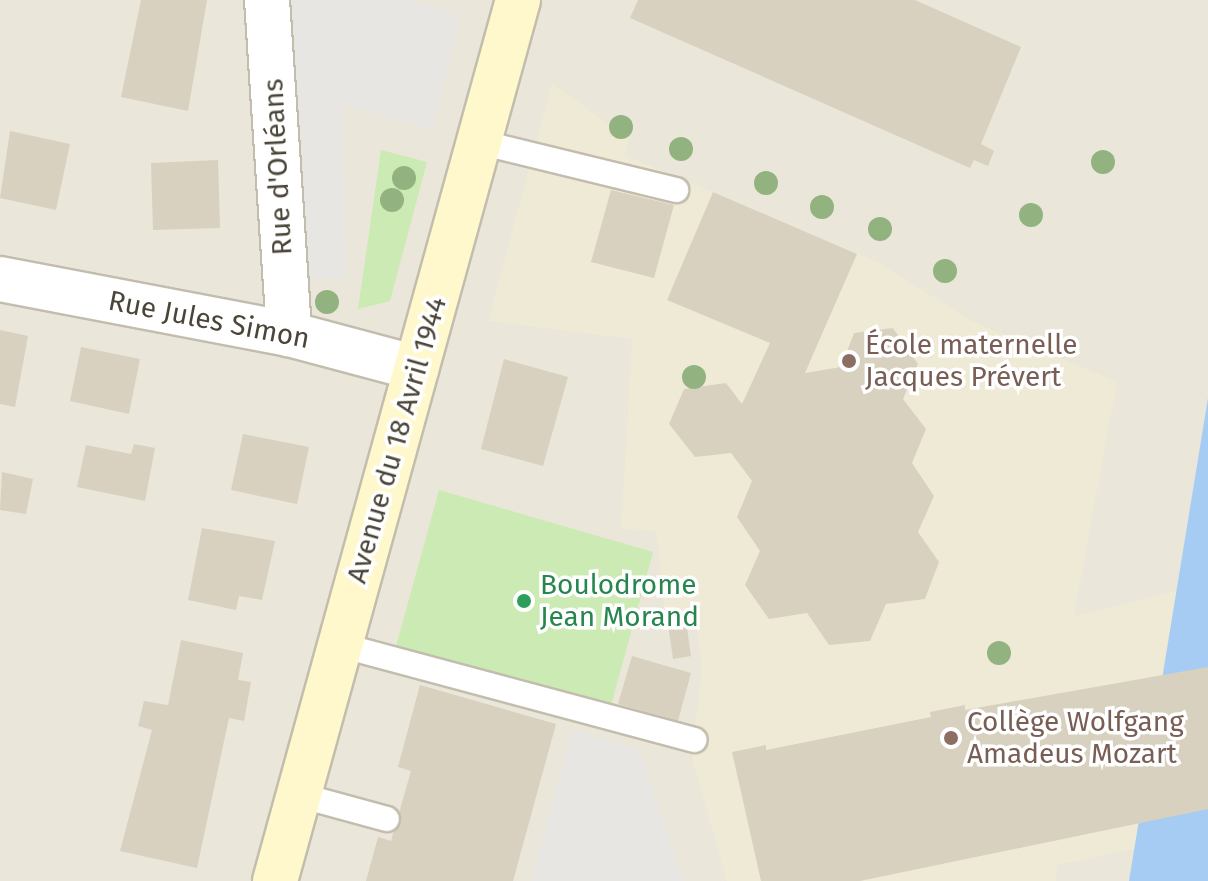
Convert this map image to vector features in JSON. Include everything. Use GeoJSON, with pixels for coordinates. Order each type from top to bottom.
{"type":"FeatureCollection","features":[{"type":"Feature","properties":{"kind":"street","name":"Rue d'Orléans"},"geometry":{"type":"LineString","coordinates":[[267,0],[289,334]]}},
{"type":"Feature","properties":{"kind":"street","name":"Avenue du 18 Avril 1944"},"geometry":{"type":"LineString","coordinates":[[275,881],[518,0]]}},
{"type":"Feature","properties":{"kind":"street","name":"Rue Jules Simon"},"geometry":{"type":"LineString","coordinates":[[0,279],[289,334],[417,368]]}},
{"type":"Feature","properties":{"kind":"lane"},"geometry":{"type":"LineString","coordinates":[[479,142],[676,190]]}},
{"type":"Feature","properties":{"kind":"lane"},"geometry":{"type":"LineString","coordinates":[[340,645],[695,740]]}},
{"type":"Feature","properties":{"kind":"lane"},"geometry":{"type":"LineString","coordinates":[[299,795],[387,819]]}},
{"type":"Feature","properties":{"kind":"shaded area"},"geometry":{"type":"Polygon","coordinates":[[[0,0],[1208,0],[1208,881],[0,881],[0,0]]]}},
{"type":"Feature","properties":{"kind":"shaded area"},"geometry":{"type":"Polygon","coordinates":[[[291,0],[410,0],[461,16],[432,130],[342,104],[347,278],[303,278],[291,0]]]}},
{"type":"Feature","properties":{"kind":"shaded area","name":"École maternelle Jacques Prévert"},"geometry":{"type":"Polygon","coordinates":[[[552,83],[629,139],[625,155],[878,262],[970,320],[1117,382],[1074,616],[1208,583],[1208,833],[1057,865],[1056,881],[727,881],[692,758],[702,664],[694,611],[665,614],[656,531],[621,529],[632,339],[488,321],[552,83]]]}},
{"type":"Feature","properties":{"kind":"shaded area"},"geometry":{"type":"Polygon","coordinates":[[[573,730],[639,750],[684,881],[531,881],[573,730]]]}},
{"type":"Feature","properties":{"kind":"green space"},"geometry":{"type":"Polygon","coordinates":[[[381,150],[427,162],[390,301],[358,309],[381,150]]]}},
{"type":"Feature","properties":{"kind":"green space","name":"Boulodrome Jean Morand"},"geometry":{"type":"Polygon","coordinates":[[[439,490],[653,552],[610,709],[395,650],[439,490]]]}},
{"type":"Feature","properties":{"kind":"water"},"geometry":{"type":"Polygon","coordinates":[[[1208,398],[1208,881],[1129,881],[1208,398]]]}},
{"type":"Feature","properties":{"kind":"building"},"geometry":{"type":"Polygon","coordinates":[[[141,0],[207,0],[188,111],[121,97],[141,0]]]}},
{"type":"Feature","properties":{"kind":"building"},"geometry":{"type":"Polygon","coordinates":[[[638,0],[915,0],[1021,47],[981,144],[994,151],[988,166],[974,160],[970,168],[630,18],[638,0]]]}},
{"type":"Feature","properties":{"kind":"building"},"geometry":{"type":"Polygon","coordinates":[[[10,131],[70,144],[56,210],[0,198],[10,131]]]}},
{"type":"Feature","properties":{"kind":"building"},"geometry":{"type":"Polygon","coordinates":[[[218,160],[220,228],[153,230],[151,163],[218,160]]]}},
{"type":"Feature","properties":{"kind":"building"},"geometry":{"type":"Polygon","coordinates":[[[611,190],[674,205],[654,278],[591,262],[611,190]]]}},
{"type":"Feature","properties":{"kind":"building"},"geometry":{"type":"Polygon","coordinates":[[[713,192],[857,254],[805,373],[841,367],[854,333],[893,328],[918,364],[903,399],[926,429],[912,463],[934,496],[918,532],[939,562],[925,599],[886,604],[870,641],[829,645],[807,613],[769,619],[745,585],[760,551],[737,517],[752,481],[731,453],[695,457],[669,424],[684,389],[726,383],[742,404],[770,343],[667,300],[713,192]]]}},
{"type":"Feature","properties":{"kind":"building"},"geometry":{"type":"Polygon","coordinates":[[[0,330],[28,336],[15,407],[0,404],[0,330]]]}},
{"type":"Feature","properties":{"kind":"building"},"geometry":{"type":"Polygon","coordinates":[[[81,347],[140,359],[129,414],[70,401],[81,347]]]}},
{"type":"Feature","properties":{"kind":"building"},"geometry":{"type":"Polygon","coordinates":[[[504,359],[568,377],[543,466],[481,449],[504,359]]]}},
{"type":"Feature","properties":{"kind":"building"},"geometry":{"type":"Polygon","coordinates":[[[243,434],[309,447],[297,504],[231,490],[243,434]]]}},
{"type":"Feature","properties":{"kind":"building"},"geometry":{"type":"Polygon","coordinates":[[[134,444],[155,448],[145,501],[77,487],[86,445],[131,454],[134,444]]]}},
{"type":"Feature","properties":{"kind":"building"},"geometry":{"type":"Polygon","coordinates":[[[2,472],[33,479],[26,514],[0,510],[2,472]]]}},
{"type":"Feature","properties":{"kind":"building"},"geometry":{"type":"Polygon","coordinates":[[[202,528],[275,541],[262,600],[239,596],[236,610],[188,600],[202,528]]]}},
{"type":"Feature","properties":{"kind":"building"},"geometry":{"type":"Polygon","coordinates":[[[685,614],[691,656],[673,659],[667,617],[685,614]]]}},
{"type":"Feature","properties":{"kind":"building"},"geometry":{"type":"Polygon","coordinates":[[[181,640],[243,653],[238,680],[251,682],[244,721],[229,718],[197,868],[120,851],[152,730],[138,726],[144,701],[168,705],[181,640]]]}},
{"type":"Feature","properties":{"kind":"building"},"geometry":{"type":"Polygon","coordinates":[[[632,656],[691,673],[678,721],[618,704],[632,656]]]}},
{"type":"Feature","properties":{"kind":"building"},"geometry":{"type":"Polygon","coordinates":[[[1208,667],[1208,809],[860,881],[761,881],[732,752],[766,745],[766,750],[931,717],[930,712],[965,705],[965,710],[1208,667]]]}},
{"type":"Feature","properties":{"kind":"building"},"geometry":{"type":"Polygon","coordinates":[[[420,685],[556,724],[513,881],[366,881],[378,837],[391,841],[411,771],[398,767],[420,685]]]}},
{"type":"Feature","properties":{"kind":"place","name":"École maternelle Jacques Prévert"},"geometry":{"type":"Point","coordinates":[849,361]}},
{"type":"Feature","properties":{"kind":"place","name":"Boulodrome Jean Morand"},"geometry":{"type":"Point","coordinates":[524,601]}},
{"type":"Feature","properties":{"kind":"place","name":"Collège Wolfgang Amadeus Mozart"},"geometry":{"type":"Point","coordinates":[951,738]}}]}
